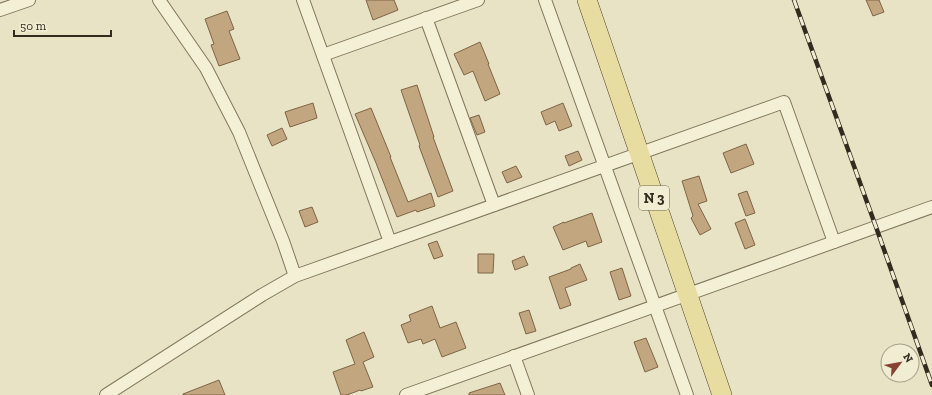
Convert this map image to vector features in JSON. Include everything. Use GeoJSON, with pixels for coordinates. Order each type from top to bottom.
{"type":"FeatureCollection","features":[{"type":"Feature","properties":{"kind":"main road","name":"N 3"},"geometry":{"type":"LineString","coordinates":[[587,0],[722,395]]}},
{"type":"Feature","properties":{"kind":"street"},"geometry":{"type":"LineString","coordinates":[[0,10],[29,0]]}},
{"type":"Feature","properties":{"kind":"street"},"geometry":{"type":"LineString","coordinates":[[159,0],[206,68],[239,132],[283,241],[295,276]]}},
{"type":"Feature","properties":{"kind":"street"},"geometry":{"type":"LineString","coordinates":[[303,0],[390,242]]}},
{"type":"Feature","properties":{"kind":"street"},"geometry":{"type":"LineString","coordinates":[[323,55],[478,0]]}},
{"type":"Feature","properties":{"kind":"street"},"geometry":{"type":"LineString","coordinates":[[545,0],[687,395]]}},
{"type":"Feature","properties":{"kind":"street"},"geometry":{"type":"LineString","coordinates":[[426,18],[494,205]]}},
{"type":"Feature","properties":{"kind":"street"},"geometry":{"type":"LineString","coordinates":[[106,395],[262,295],[295,276],[784,102],[834,242]]}},
{"type":"Feature","properties":{"kind":"street"},"geometry":{"type":"LineString","coordinates":[[406,395],[932,207]]}},
{"type":"Feature","properties":{"kind":"street"},"geometry":{"type":"LineString","coordinates":[[514,356],[528,395]]}},
{"type":"Feature","properties":{"kind":"building"},"geometry":{"type":"Polygon","coordinates":[[[366,0],[394,0],[398,10],[373,20],[366,0]]]}},
{"type":"Feature","properties":{"kind":"building"},"geometry":{"type":"Polygon","coordinates":[[[866,0],[879,0],[884,12],[873,16],[866,0]]]}},
{"type":"Feature","properties":{"kind":"building"},"geometry":{"type":"Polygon","coordinates":[[[227,11],[234,29],[229,31],[240,59],[219,66],[211,45],[214,44],[205,19],[227,11]]]}},
{"type":"Feature","properties":{"kind":"building"},"geometry":{"type":"Polygon","coordinates":[[[480,42],[500,94],[485,101],[473,71],[464,75],[454,54],[480,42]]]}},
{"type":"Feature","properties":{"kind":"building"},"geometry":{"type":"Polygon","coordinates":[[[417,85],[433,137],[453,191],[438,197],[419,146],[420,145],[401,90],[417,85]]]}},
{"type":"Feature","properties":{"kind":"building"},"geometry":{"type":"Polygon","coordinates":[[[313,103],[317,118],[290,127],[285,112],[313,103]]]}},
{"type":"Feature","properties":{"kind":"building"},"geometry":{"type":"Polygon","coordinates":[[[563,103],[572,126],[559,131],[555,121],[546,125],[541,112],[563,103]]]}},
{"type":"Feature","properties":{"kind":"building"},"geometry":{"type":"Polygon","coordinates":[[[371,108],[408,202],[431,193],[435,206],[417,212],[416,210],[397,217],[355,114],[371,108]]]}},
{"type":"Feature","properties":{"kind":"building"},"geometry":{"type":"Polygon","coordinates":[[[479,115],[485,132],[477,135],[470,118],[479,115]]]}},
{"type":"Feature","properties":{"kind":"building"},"geometry":{"type":"Polygon","coordinates":[[[282,128],[287,139],[272,146],[267,135],[282,128]]]}},
{"type":"Feature","properties":{"kind":"building"},"geometry":{"type":"Polygon","coordinates":[[[746,144],[754,164],[731,173],[723,153],[746,144]]]}},
{"type":"Feature","properties":{"kind":"building"},"geometry":{"type":"Polygon","coordinates":[[[578,151],[582,160],[569,166],[565,156],[578,151]]]}},
{"type":"Feature","properties":{"kind":"building"},"geometry":{"type":"Polygon","coordinates":[[[516,166],[522,177],[507,183],[502,172],[516,166]]]}},
{"type":"Feature","properties":{"kind":"building"},"geometry":{"type":"Polygon","coordinates":[[[699,176],[707,201],[698,204],[711,229],[700,235],[691,218],[693,216],[682,181],[699,176]]]}},
{"type":"Feature","properties":{"kind":"building"},"geometry":{"type":"Polygon","coordinates":[[[747,191],[755,213],[746,216],[738,194],[747,191]]]}},
{"type":"Feature","properties":{"kind":"building"},"geometry":{"type":"Polygon","coordinates":[[[312,207],[318,222],[305,227],[299,211],[312,207]]]}},
{"type":"Feature","properties":{"kind":"building"},"geometry":{"type":"Polygon","coordinates":[[[592,213],[602,242],[588,247],[586,241],[563,250],[553,227],[592,213]]]}},
{"type":"Feature","properties":{"kind":"building"},"geometry":{"type":"Polygon","coordinates":[[[745,219],[755,245],[745,249],[735,223],[745,219]]]}},
{"type":"Feature","properties":{"kind":"building"},"geometry":{"type":"Polygon","coordinates":[[[437,241],[443,256],[434,259],[428,244],[437,241]]]}},
{"type":"Feature","properties":{"kind":"building"},"geometry":{"type":"Polygon","coordinates":[[[478,254],[494,254],[493,273],[478,273],[478,254]]]}},
{"type":"Feature","properties":{"kind":"building"},"geometry":{"type":"Polygon","coordinates":[[[524,256],[528,265],[515,270],[512,261],[524,256]]]}},
{"type":"Feature","properties":{"kind":"building"},"geometry":{"type":"Polygon","coordinates":[[[580,264],[587,280],[565,288],[571,305],[560,309],[549,277],[580,264]]]}},
{"type":"Feature","properties":{"kind":"building"},"geometry":{"type":"Polygon","coordinates":[[[622,268],[631,296],[619,300],[610,272],[622,268]]]}},
{"type":"Feature","properties":{"kind":"building"},"geometry":{"type":"Polygon","coordinates":[[[432,306],[440,328],[456,322],[466,348],[442,357],[435,339],[423,344],[421,339],[408,343],[401,325],[411,321],[409,315],[432,306]]]}},
{"type":"Feature","properties":{"kind":"building"},"geometry":{"type":"Polygon","coordinates":[[[529,310],[536,331],[526,334],[519,313],[529,310]]]}},
{"type":"Feature","properties":{"kind":"building"},"geometry":{"type":"Polygon","coordinates":[[[364,332],[374,357],[363,362],[373,387],[347,395],[341,395],[333,372],[355,364],[346,340],[364,332]]]}},
{"type":"Feature","properties":{"kind":"building"},"geometry":{"type":"Polygon","coordinates":[[[646,338],[658,367],[645,372],[634,342],[646,338]]]}},
{"type":"Feature","properties":{"kind":"building"},"geometry":{"type":"Polygon","coordinates":[[[219,380],[225,395],[183,395],[183,394],[219,380]]]}},
{"type":"Feature","properties":{"kind":"building"},"geometry":{"type":"Polygon","coordinates":[[[500,383],[505,395],[469,395],[469,393],[500,383]]]}},
{"type":"Feature","properties":{"kind":"railway"},"geometry":{"type":"LineString","coordinates":[[794,0],[932,385]]}}]}
